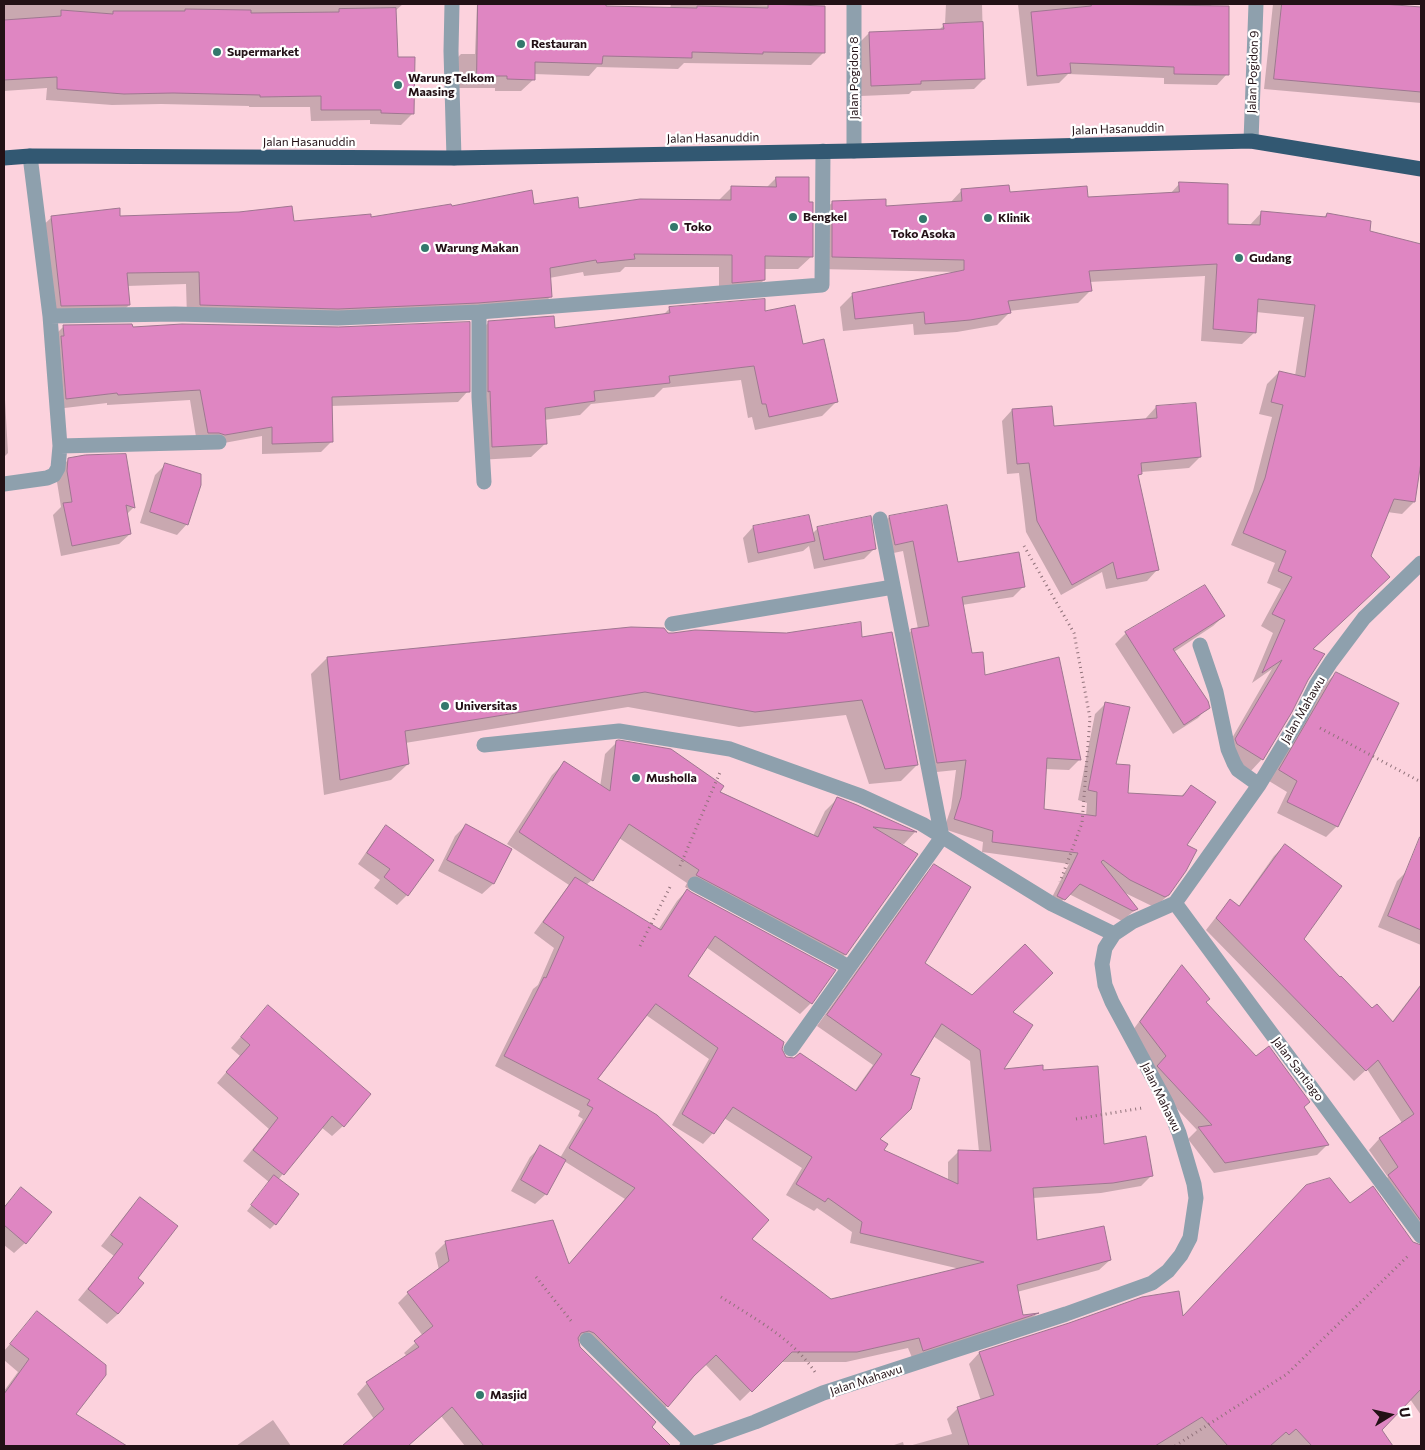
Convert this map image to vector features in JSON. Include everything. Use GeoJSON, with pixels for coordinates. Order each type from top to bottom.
{"type":"FeatureCollection","features":[{"type":"Feature","properties":{"kind":"highway","name":"Jalan Hasanuddin"},"geometry":{"type":"LineString","coordinates":[[4,158],[30,156],[454,158],[823,152],[1250,141],[1421,170]]}},
{"type":"Feature","properties":{"kind":"street"},"geometry":{"type":"LineString","coordinates":[[452,4],[451,51],[454,158]]}},
{"type":"Feature","properties":{"kind":"street","name":"Jalan Pogidon 8"},"geometry":{"type":"LineString","coordinates":[[854,4],[854,151]]}},
{"type":"Feature","properties":{"kind":"street","name":"Jalan Pogidon 9"},"geometry":{"type":"LineString","coordinates":[[1250,141],[1256,4]]}},
{"type":"Feature","properties":{"kind":"street"},"geometry":{"type":"LineString","coordinates":[[50,316],[175,314],[338,318],[479,312],[822,285],[823,152]]}},
{"type":"Feature","properties":{"kind":"street"},"geometry":{"type":"LineString","coordinates":[[4,484],[21,483],[54,475],[58,468],[60,446],[50,316],[30,156]]}},
{"type":"Feature","properties":{"kind":"street"},"geometry":{"type":"LineString","coordinates":[[479,312],[484,482]]}},
{"type":"Feature","properties":{"kind":"street"},"geometry":{"type":"LineString","coordinates":[[60,446],[219,442]]}},
{"type":"Feature","properties":{"kind":"street"},"geometry":{"type":"LineString","coordinates":[[791,1049],[942,837],[880,519]]}},
{"type":"Feature","properties":{"kind":"street","name":"Jalan Mahawu"},"geometry":{"type":"LineString","coordinates":[[1175,903],[1259,785],[1326,670],[1364,618],[1421,563]]}},
{"type":"Feature","properties":{"kind":"street"},"geometry":{"type":"LineString","coordinates":[[672,624],[893,587]]}},
{"type":"Feature","properties":{"kind":"street"},"geometry":{"type":"LineString","coordinates":[[1200,645],[1216,692],[1228,749],[1238,770],[1259,785]]}},
{"type":"Feature","properties":{"kind":"street"},"geometry":{"type":"LineString","coordinates":[[484,746],[619,731],[730,749],[861,796],[922,824],[1052,904],[1114,934],[1132,922],[1175,903]]}},
{"type":"Feature","properties":{"kind":"street"},"geometry":{"type":"LineString","coordinates":[[695,884],[849,967]]}},
{"type":"Feature","properties":{"kind":"street","name":"Jalan Santiago"},"geometry":{"type":"LineString","coordinates":[[1175,903],[1421,1236]]}},
{"type":"Feature","properties":{"kind":"street","name":"Jalan Mahawu"},"geometry":{"type":"LineString","coordinates":[[690,1445],[755,1422],[823,1394],[1066,1314],[1152,1283],[1168,1271],[1181,1255],[1190,1238],[1196,1198],[1194,1184],[1179,1133],[1167,1104],[1112,1002],[1105,985],[1102,964],[1105,948],[1114,934]]}},
{"type":"Feature","properties":{"kind":"street"},"geometry":{"type":"LineString","coordinates":[[587,1340],[690,1445]]}},
{"type":"Feature","properties":{"kind":"path"},"geometry":{"type":"LineString","coordinates":[[1024,546],[1074,633],[1090,718],[1082,823],[1052,904]]}},
{"type":"Feature","properties":{"kind":"path"},"geometry":{"type":"LineString","coordinates":[[1300,717],[1421,782]]}},
{"type":"Feature","properties":{"kind":"path"},"geometry":{"type":"LineString","coordinates":[[680,866],[730,749]]}},
{"type":"Feature","properties":{"kind":"path"},"geometry":{"type":"LineString","coordinates":[[640,946],[672,884]]}},
{"type":"Feature","properties":{"kind":"path"},"geometry":{"type":"LineString","coordinates":[[1076,1119],[1167,1104]]}},
{"type":"Feature","properties":{"kind":"path"},"geometry":{"type":"LineString","coordinates":[[1176,1446],[1287,1374],[1414,1250]]}},
{"type":"Feature","properties":{"kind":"path"},"geometry":{"type":"LineString","coordinates":[[536,1277],[587,1340]]}},
{"type":"Feature","properties":{"kind":"path"},"geometry":{"type":"LineString","coordinates":[[721,1297],[782,1336],[800,1352],[815,1371],[823,1394]]}},
{"type":"Feature","properties":{"kind":"building"},"geometry":{"type":"Polygon","coordinates":[[[478,4],[606,4],[606,6],[697,8],[697,6],[768,8],[768,4],[825,6],[825,53],[692,52],[692,58],[603,56],[602,64],[535,62],[535,80],[507,79],[507,76],[477,76],[478,4]]]}},
{"type":"Feature","properties":{"kind":"building"},"geometry":{"type":"Polygon","coordinates":[[[1091,4],[1229,6],[1229,75],[1174,74],[1174,67],[1070,63],[1071,73],[1037,76],[1031,12],[1091,6],[1091,4]]]}},
{"type":"Feature","properties":{"kind":"building"},"geometry":{"type":"Polygon","coordinates":[[[1282,4],[1383,4],[1421,7],[1421,92],[1274,79],[1282,4]]]}},
{"type":"Feature","properties":{"kind":"building"},"geometry":{"type":"Polygon","coordinates":[[[396,8],[398,57],[415,57],[414,114],[381,113],[381,110],[321,110],[321,96],[260,97],[260,95],[173,93],[124,94],[57,89],[57,77],[4,80],[4,20],[61,16],[61,10],[113,14],[113,11],[185,11],[185,9],[251,10],[251,13],[339,12],[339,9],[396,8]]]}},
{"type":"Feature","properties":{"kind":"building"},"geometry":{"type":"Polygon","coordinates":[[[983,22],[985,79],[921,81],[921,84],[871,86],[869,32],[944,29],[943,24],[983,22]]]}},
{"type":"Feature","properties":{"kind":"building"},"geometry":{"type":"Polygon","coordinates":[[[776,177],[809,177],[809,202],[813,202],[813,257],[765,256],[765,280],[732,283],[732,255],[634,254],[635,259],[597,263],[596,260],[550,268],[552,297],[478,303],[338,309],[200,305],[199,272],[127,273],[130,305],[61,306],[51,216],[120,208],[120,216],[239,212],[292,206],[294,221],[371,214],[371,217],[451,204],[452,206],[532,190],[534,204],[578,197],[579,208],[640,199],[731,200],[731,186],[776,187],[776,177]]]}},
{"type":"Feature","properties":{"kind":"building"},"geometry":{"type":"Polygon","coordinates":[[[1179,182],[1228,184],[1228,224],[1260,225],[1261,211],[1326,217],[1327,213],[1371,221],[1370,231],[1421,244],[1421,462],[1415,502],[1394,499],[1371,556],[1390,577],[1313,649],[1325,654],[1308,680],[1292,712],[1263,760],[1237,744],[1235,739],[1282,660],[1262,673],[1285,620],[1272,614],[1292,577],[1278,571],[1286,551],[1243,533],[1265,478],[1283,405],[1271,402],[1279,371],[1305,377],[1315,305],[1258,299],[1256,333],[1213,329],[1217,264],[1089,271],[1092,291],[1008,301],[1011,313],[970,320],[925,324],[924,312],[855,319],[852,293],[964,270],[964,260],[832,257],[832,201],[886,199],[886,206],[962,201],[961,189],[1009,185],[1010,192],[1087,186],[1088,197],[1179,192],[1179,182]]]}},
{"type":"Feature","properties":{"kind":"building"},"geometry":{"type":"Polygon","coordinates":[[[765,299],[765,311],[795,305],[803,344],[824,339],[838,402],[769,417],[766,404],[762,404],[754,366],[669,376],[670,383],[594,391],[595,401],[545,408],[547,444],[492,447],[490,391],[488,392],[488,321],[554,316],[555,328],[670,313],[669,307],[765,299]]]}},
{"type":"Feature","properties":{"kind":"building"},"geometry":{"type":"Polygon","coordinates":[[[470,322],[470,392],[332,397],[333,442],[272,444],[272,427],[225,435],[208,433],[200,390],[118,395],[117,393],[66,399],[61,336],[64,336],[63,325],[132,324],[133,327],[182,324],[338,327],[470,322]]]}},
{"type":"Feature","properties":{"kind":"building"},"geometry":{"type":"Polygon","coordinates":[[[1196,403],[1201,457],[1141,463],[1142,474],[1138,475],[1159,570],[1117,579],[1113,562],[1072,585],[1037,521],[1029,463],[1017,464],[1012,409],[1052,406],[1054,426],[1157,418],[1156,406],[1196,403]]]}},
{"type":"Feature","properties":{"kind":"building"},"geometry":{"type":"Polygon","coordinates":[[[126,454],[135,508],[126,505],[131,534],[72,546],[63,503],[72,502],[67,471],[68,458],[85,455],[126,454]]]}},
{"type":"Feature","properties":{"kind":"building"},"geometry":{"type":"Polygon","coordinates":[[[165,463],[201,474],[201,485],[188,525],[150,512],[165,463]]]}},
{"type":"Feature","properties":{"kind":"building"},"geometry":{"type":"Polygon","coordinates":[[[947,505],[958,562],[1019,552],[1025,587],[962,597],[972,653],[983,652],[985,675],[1059,657],[1081,760],[1047,758],[1044,809],[1096,816],[1097,792],[1088,790],[1105,702],[1130,707],[1116,764],[1130,765],[1128,793],[1183,796],[1191,785],[1216,802],[1187,845],[1197,850],[1186,871],[1169,895],[1165,897],[1130,880],[1103,860],[1101,862],[1138,909],[1133,911],[1080,884],[1065,900],[1057,896],[1078,853],[992,842],[993,831],[954,819],[961,797],[966,760],[937,763],[911,629],[929,626],[913,541],[895,545],[889,516],[947,505]]]}},
{"type":"Feature","properties":{"kind":"building"},"geometry":{"type":"Polygon","coordinates":[[[809,515],[815,541],[758,553],[753,526],[809,515]]]}},
{"type":"Feature","properties":{"kind":"building"},"geometry":{"type":"Polygon","coordinates":[[[871,516],[876,549],[824,560],[817,527],[871,516]]]}},
{"type":"Feature","properties":{"kind":"building"},"geometry":{"type":"Polygon","coordinates":[[[1205,585],[1225,616],[1173,649],[1208,701],[1210,708],[1184,725],[1125,632],[1205,585]]]}},
{"type":"Feature","properties":{"kind":"building","name":"Universitas"},"geometry":{"type":"Polygon","coordinates":[[[861,622],[862,637],[892,632],[918,765],[885,769],[862,700],[755,712],[645,692],[405,731],[409,764],[340,780],[327,657],[631,627],[664,628],[668,633],[695,630],[786,633],[861,622]]]}},
{"type":"Feature","properties":{"kind":"building"},"geometry":{"type":"Polygon","coordinates":[[[1336,672],[1399,703],[1338,827],[1287,802],[1297,781],[1279,770],[1336,672]]]}},
{"type":"Feature","properties":{"kind":"building"},"geometry":{"type":"Polygon","coordinates":[[[616,741],[671,749],[724,786],[720,792],[818,837],[837,797],[917,832],[873,827],[918,854],[846,955],[696,875],[699,870],[629,824],[593,881],[519,832],[564,761],[610,791],[616,741]]]}},
{"type":"Feature","properties":{"kind":"building"},"geometry":{"type":"Polygon","coordinates":[[[466,824],[512,849],[494,884],[447,860],[466,824]]]}},
{"type":"Feature","properties":{"kind":"building"},"geometry":{"type":"Polygon","coordinates":[[[386,825],[434,860],[408,896],[384,877],[390,869],[367,853],[386,825]]]}},
{"type":"Feature","properties":{"kind":"building"},"geometry":{"type":"Polygon","coordinates":[[[1421,837],[1421,930],[1388,916],[1421,837]]]}},
{"type":"Feature","properties":{"kind":"building"},"geometry":{"type":"Polygon","coordinates":[[[1285,844],[1342,886],[1304,939],[1340,977],[1372,1008],[1377,1004],[1393,1022],[1421,985],[1421,1221],[1388,1175],[1398,1167],[1379,1138],[1414,1114],[1378,1060],[1366,1071],[1216,918],[1230,899],[1239,906],[1285,844]]]}},
{"type":"Feature","properties":{"kind":"building"},"geometry":{"type":"Polygon","coordinates":[[[934,864],[971,887],[925,963],[972,995],[1025,944],[1053,973],[1013,1012],[1033,1025],[1004,1069],[1043,1065],[1043,1070],[1098,1066],[1104,1144],[1146,1136],[1153,1176],[1113,1183],[1033,1188],[1037,1240],[1104,1226],[1111,1260],[1017,1285],[1023,1315],[1039,1313],[923,1351],[919,1338],[857,1352],[792,1352],[752,1392],[716,1355],[694,1376],[668,1407],[594,1333],[589,1331],[581,1333],[578,1338],[580,1347],[656,1422],[652,1427],[671,1446],[484,1446],[452,1407],[408,1446],[342,1446],[384,1409],[366,1382],[419,1347],[414,1341],[433,1326],[407,1292],[449,1261],[445,1241],[553,1220],[569,1264],[635,1188],[569,1148],[593,1108],[587,1105],[590,1100],[504,1056],[544,977],[546,978],[564,937],[543,922],[575,877],[661,930],[687,889],[836,970],[812,1004],[715,936],[688,976],[784,1042],[782,1049],[786,1057],[794,1058],[800,1053],[856,1091],[882,1054],[827,1015],[934,864]],[[656,1004],[598,1079],[657,1115],[769,1220],[752,1239],[831,1299],[984,1262],[860,1233],[862,1222],[828,1198],[825,1202],[796,1184],[812,1157],[733,1107],[714,1134],[682,1114],[718,1048],[656,1004]],[[942,1024],[911,1075],[920,1078],[911,1109],[880,1139],[888,1144],[884,1150],[958,1184],[958,1150],[991,1151],[980,1050],[942,1024]]]}},
{"type":"Feature","properties":{"kind":"building"},"geometry":{"type":"Polygon","coordinates":[[[1182,965],[1210,999],[1206,1002],[1256,1056],[1269,1046],[1310,1102],[1304,1107],[1329,1145],[1225,1163],[1198,1127],[1212,1125],[1157,1066],[1166,1056],[1140,1022],[1182,965]]]}},
{"type":"Feature","properties":{"kind":"building"},"geometry":{"type":"Polygon","coordinates":[[[268,1005],[371,1094],[344,1127],[332,1116],[284,1175],[253,1150],[278,1118],[226,1072],[250,1045],[241,1037],[268,1005]]]}},
{"type":"Feature","properties":{"kind":"building"},"geometry":{"type":"Polygon","coordinates":[[[540,1145],[566,1160],[547,1195],[521,1180],[540,1145]]]}},
{"type":"Feature","properties":{"kind":"building"},"geometry":{"type":"Polygon","coordinates":[[[274,1175],[299,1194],[276,1225],[251,1205],[274,1175]]]}},
{"type":"Feature","properties":{"kind":"building"},"geometry":{"type":"Polygon","coordinates":[[[1330,1178],[1350,1203],[1373,1186],[1413,1242],[1421,1245],[1421,1389],[1382,1430],[1393,1446],[1312,1446],[1296,1429],[1289,1435],[1286,1432],[1270,1446],[1228,1446],[1202,1417],[1155,1446],[969,1446],[957,1407],[994,1395],[979,1352],[1142,1297],[1179,1291],[1183,1316],[1306,1185],[1330,1178]]]}},
{"type":"Feature","properties":{"kind":"building"},"geometry":{"type":"Polygon","coordinates":[[[21,1187],[52,1212],[26,1244],[4,1225],[4,1208],[21,1187]]]}},
{"type":"Feature","properties":{"kind":"building"},"geometry":{"type":"Polygon","coordinates":[[[140,1197],[178,1226],[138,1278],[144,1283],[118,1314],[88,1289],[123,1244],[111,1235],[140,1197]]]}},
{"type":"Feature","properties":{"kind":"building"},"geometry":{"type":"Polygon","coordinates":[[[37,1311],[106,1365],[106,1375],[76,1414],[127,1446],[4,1446],[4,1394],[29,1359],[10,1344],[37,1311]]]}},
{"type":"Feature","properties":{"kind":"place","name":"Restauran"},"geometry":{"type":"Point","coordinates":[521,44]}},
{"type":"Feature","properties":{"kind":"place","name":"Supermarket"},"geometry":{"type":"Point","coordinates":[217,52]}},
{"type":"Feature","properties":{"kind":"place","name":"Warung Telkom Maasing"},"geometry":{"type":"Point","coordinates":[398,85]}},
{"type":"Feature","properties":{"kind":"place","name":"Bengkel"},"geometry":{"type":"Point","coordinates":[793,217]}},
{"type":"Feature","properties":{"kind":"place","name":"Klinik"},"geometry":{"type":"Point","coordinates":[988,218]}},
{"type":"Feature","properties":{"kind":"place","name":"Toko Asoka"},"geometry":{"type":"Point","coordinates":[923,219]}},
{"type":"Feature","properties":{"kind":"place","name":"Toko"},"geometry":{"type":"Point","coordinates":[674,227]}},
{"type":"Feature","properties":{"kind":"place","name":"Warung Makan"},"geometry":{"type":"Point","coordinates":[425,248]}},
{"type":"Feature","properties":{"kind":"place","name":"Gudang"},"geometry":{"type":"Point","coordinates":[1239,258]}},
{"type":"Feature","properties":{"kind":"place","name":"Universitas"},"geometry":{"type":"Point","coordinates":[445,706]}},
{"type":"Feature","properties":{"kind":"place","name":"Musholla"},"geometry":{"type":"Point","coordinates":[636,778]}},
{"type":"Feature","properties":{"kind":"place","name":"Masjid"},"geometry":{"type":"Point","coordinates":[480,1395]}}]}
